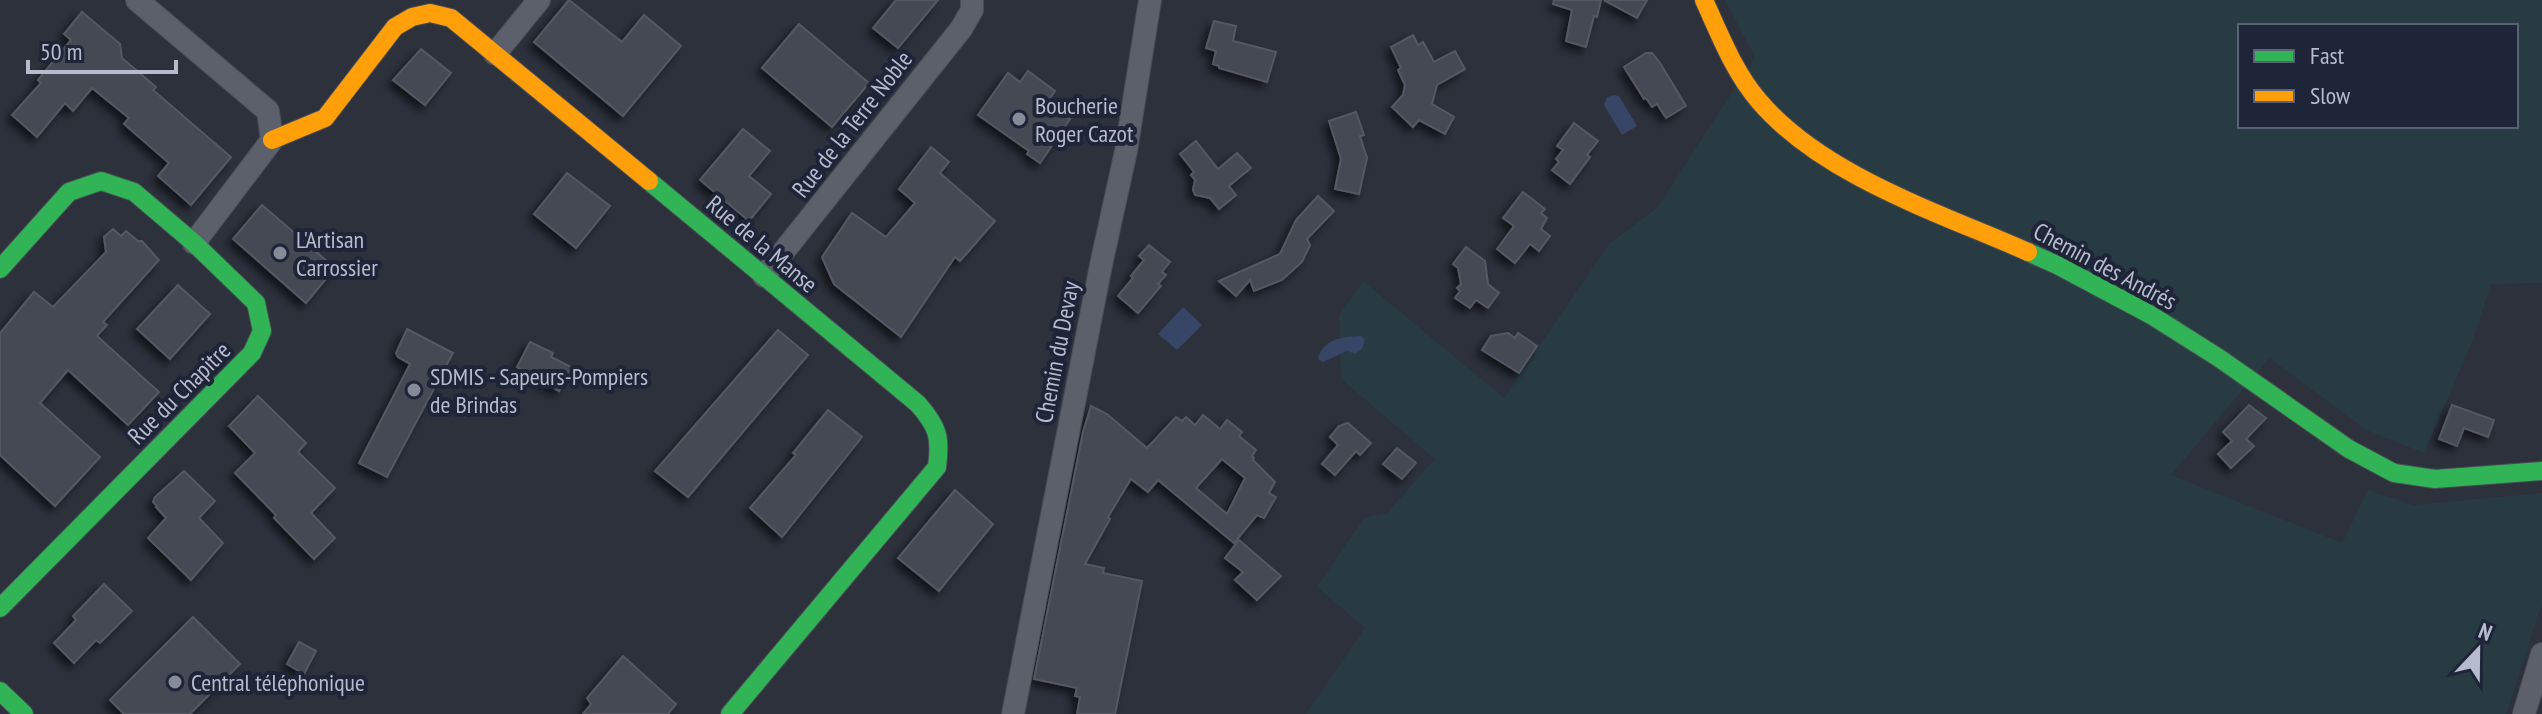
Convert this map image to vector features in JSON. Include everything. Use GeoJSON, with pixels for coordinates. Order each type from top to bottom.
{"type":"FeatureCollection","features":[{"type":"Feature","properties":{"kind":"street"},"geometry":{"type":"LineString","coordinates":[[137,0],[268,111],[272,140],[194,243]]}},
{"type":"Feature","properties":{"kind":"street"},"geometry":{"type":"LineString","coordinates":[[495,54],[539,0]]}},
{"type":"Feature","properties":{"kind":"street","name":"Rue de la Terre Noble"},"geometry":{"type":"LineString","coordinates":[[764,276],[961,29],[972,10],[972,0]]}},
{"type":"Feature","properties":{"kind":"street","name":"Chemin du Devay"},"geometry":{"type":"LineString","coordinates":[[1013,714],[1126,151],[1150,0]]}},
{"type":"Feature","properties":{"kind":"street","name":"Chemin des Andrés"},"geometry":{"type":"LineString","coordinates":[[1704,0],[1733,64],[1760,102],[1816,153],[1880,187],[2057,265],[2151,315],[2219,358],[2349,449],[2394,473],[2435,479],[2542,471]]}},
{"type":"Feature","properties":{"kind":"street","name":"Rue de la Manse"},"geometry":{"type":"LineString","coordinates":[[272,140],[325,118],[395,27],[412,17],[430,13],[451,18],[918,404],[936,424],[941,445],[937,467],[730,714]]}},
{"type":"Feature","properties":{"kind":"street","name":"Rue du Chapitre"},"geometry":{"type":"LineString","coordinates":[[0,269],[69,192],[101,181],[134,192],[194,243],[256,303],[262,331],[252,353],[0,608]]}},
{"type":"Feature","properties":{"kind":"street"},"geometry":{"type":"LineString","coordinates":[[2524,714],[2542,654]]}},
{"type":"Feature","properties":{"kind":"street"},"geometry":{"type":"LineString","coordinates":[[0,691],[24,714]]}},
{"type":"Feature","properties":{"kind":"shaded area"},"geometry":{"type":"Polygon","coordinates":[[[1725,0],[2542,0],[2542,283],[2491,284],[2472,342],[2424,453],[2366,430],[2269,358],[2171,475],[2342,543],[2368,490],[2414,505],[2542,493],[2542,603],[2506,714],[1306,714],[1365,628],[1317,587],[1364,518],[1387,513],[1435,459],[1341,379],[1339,315],[1363,281],[1504,398],[1609,244],[1657,208],[1755,57],[1725,0]]]}},
{"type":"Feature","properties":{"kind":"water"},"geometry":{"type":"Polygon","coordinates":[[[1619,96],[1637,126],[1622,135],[1604,105],[1607,97],[1619,96]]]}},
{"type":"Feature","properties":{"kind":"water"},"geometry":{"type":"Polygon","coordinates":[[[1183,307],[1202,325],[1177,350],[1158,334],[1183,307]]]}},
{"type":"Feature","properties":{"kind":"water"},"geometry":{"type":"Polygon","coordinates":[[[1361,336],[1365,339],[1362,349],[1355,354],[1347,351],[1323,362],[1318,359],[1329,343],[1361,336]]]}},
{"type":"Feature","properties":{"kind":"building"},"geometry":{"type":"Polygon","coordinates":[[[569,0],[622,42],[644,15],[681,46],[623,116],[534,42],[569,0]]]}},
{"type":"Feature","properties":{"kind":"building"},"geometry":{"type":"Polygon","coordinates":[[[896,0],[938,0],[898,48],[873,28],[896,0]]]}},
{"type":"Feature","properties":{"kind":"building"},"geometry":{"type":"Polygon","coordinates":[[[1554,0],[1601,0],[1586,47],[1566,41],[1572,10],[1553,4],[1554,0]]]}},
{"type":"Feature","properties":{"kind":"building"},"geometry":{"type":"Polygon","coordinates":[[[1604,0],[1647,0],[1637,18],[1604,0]]]}},
{"type":"Feature","properties":{"kind":"building"},"geometry":{"type":"Polygon","coordinates":[[[82,12],[120,44],[122,58],[156,87],[153,90],[231,157],[191,205],[158,176],[169,163],[124,124],[129,118],[92,88],[73,111],[65,103],[37,137],[12,115],[41,83],[38,80],[71,40],[64,34],[82,12]]]}},
{"type":"Feature","properties":{"kind":"building"},"geometry":{"type":"Polygon","coordinates":[[[1214,21],[1236,26],[1233,41],[1276,52],[1267,82],[1213,64],[1216,51],[1206,48],[1214,21]]]}},
{"type":"Feature","properties":{"kind":"building"},"geometry":{"type":"Polygon","coordinates":[[[799,24],[869,83],[832,127],[762,68],[799,24]]]}},
{"type":"Feature","properties":{"kind":"building"},"geometry":{"type":"Polygon","coordinates":[[[1413,35],[1418,45],[1423,42],[1434,62],[1455,51],[1465,69],[1437,85],[1432,104],[1454,117],[1445,134],[1419,120],[1413,127],[1392,107],[1403,95],[1405,85],[1391,47],[1413,35]]]}},
{"type":"Feature","properties":{"kind":"building"},"geometry":{"type":"Polygon","coordinates":[[[421,49],[451,73],[425,105],[393,80],[421,49]]]}},
{"type":"Feature","properties":{"kind":"building"},"geometry":{"type":"Polygon","coordinates":[[[1646,53],[1652,53],[1660,63],[1686,106],[1666,118],[1657,104],[1652,107],[1644,99],[1624,67],[1646,53]]]}},
{"type":"Feature","properties":{"kind":"building"},"geometry":{"type":"Polygon","coordinates":[[[1028,71],[1055,91],[1047,103],[1070,119],[1040,163],[1027,154],[1029,151],[978,115],[1008,73],[1020,82],[1028,71]]]}},
{"type":"Feature","properties":{"kind":"building"},"geometry":{"type":"Polygon","coordinates":[[[1356,112],[1364,135],[1360,136],[1367,158],[1359,194],[1335,189],[1341,159],[1329,121],[1356,112]]]}},
{"type":"Feature","properties":{"kind":"building"},"geometry":{"type":"Polygon","coordinates":[[[1574,123],[1598,141],[1570,184],[1552,170],[1563,150],[1557,146],[1574,123]]]}},
{"type":"Feature","properties":{"kind":"building"},"geometry":{"type":"Polygon","coordinates":[[[743,129],[770,151],[749,176],[771,194],[749,221],[700,180],[743,129]]]}},
{"type":"Feature","properties":{"kind":"building"},"geometry":{"type":"Polygon","coordinates":[[[1196,141],[1218,169],[1237,153],[1251,168],[1229,186],[1236,195],[1219,209],[1210,198],[1195,195],[1195,180],[1191,175],[1194,172],[1180,154],[1196,141]]]}},
{"type":"Feature","properties":{"kind":"building"},"geometry":{"type":"Polygon","coordinates":[[[931,147],[949,162],[940,173],[995,221],[960,261],[955,257],[901,337],[834,284],[822,257],[852,213],[886,237],[915,203],[899,189],[931,147]]]}},
{"type":"Feature","properties":{"kind":"building"},"geometry":{"type":"Polygon","coordinates":[[[567,173],[610,206],[576,248],[534,214],[567,173]]]}},
{"type":"Feature","properties":{"kind":"building"},"geometry":{"type":"Polygon","coordinates":[[[1523,192],[1545,209],[1541,213],[1547,218],[1541,229],[1550,236],[1539,251],[1530,244],[1515,263],[1497,249],[1514,226],[1503,218],[1523,192]]]}},
{"type":"Feature","properties":{"kind":"building"},"geometry":{"type":"Polygon","coordinates":[[[1318,196],[1334,211],[1307,239],[1310,245],[1302,262],[1282,280],[1254,291],[1250,280],[1236,296],[1219,281],[1280,254],[1296,220],[1318,196]]]}},
{"type":"Feature","properties":{"kind":"building"},"geometry":{"type":"Polygon","coordinates":[[[262,205],[335,268],[306,303],[233,239],[262,205]]]}},
{"type":"Feature","properties":{"kind":"building"},"geometry":{"type":"Polygon","coordinates":[[[113,229],[121,236],[126,231],[142,241],[159,260],[103,322],[107,325],[97,336],[159,392],[128,425],[68,370],[40,403],[100,457],[55,506],[0,455],[0,333],[34,292],[53,307],[106,252],[104,237],[113,229]]]}},
{"type":"Feature","properties":{"kind":"building"},"geometry":{"type":"Polygon","coordinates":[[[1149,245],[1170,262],[1162,272],[1166,275],[1158,284],[1161,286],[1138,313],[1118,296],[1144,260],[1139,256],[1149,245]]]}},
{"type":"Feature","properties":{"kind":"building"},"geometry":{"type":"Polygon","coordinates":[[[1466,247],[1485,261],[1488,284],[1499,293],[1488,308],[1476,300],[1470,308],[1455,298],[1461,284],[1458,268],[1453,264],[1466,247]]]}},
{"type":"Feature","properties":{"kind":"building"},"geometry":{"type":"Polygon","coordinates":[[[178,285],[210,314],[170,359],[137,329],[178,285]]]}},
{"type":"Feature","properties":{"kind":"building","name":"SDMIS - Sapeurs-Pompiers de Brindas"},"geometry":{"type":"Polygon","coordinates":[[[407,329],[453,353],[387,477],[359,463],[410,364],[396,353],[407,329]]]}},
{"type":"Feature","properties":{"kind":"building"},"geometry":{"type":"Polygon","coordinates":[[[778,330],[808,355],[688,497],[655,471],[778,330]]]}},
{"type":"Feature","properties":{"kind":"building"},"geometry":{"type":"Polygon","coordinates":[[[1508,333],[1515,338],[1518,333],[1537,346],[1519,373],[1482,350],[1491,336],[1508,333]]]}},
{"type":"Feature","properties":{"kind":"building"},"geometry":{"type":"Polygon","coordinates":[[[530,342],[553,353],[551,357],[571,367],[559,391],[517,367],[530,342]]]}},
{"type":"Feature","properties":{"kind":"building"},"geometry":{"type":"Polygon","coordinates":[[[258,396],[306,443],[298,452],[335,488],[311,513],[335,538],[314,559],[235,473],[255,453],[229,426],[258,396]]]}},
{"type":"Feature","properties":{"kind":"building"},"geometry":{"type":"Polygon","coordinates":[[[2249,405],[2266,418],[2246,439],[2254,446],[2231,468],[2218,454],[2232,441],[2223,432],[2249,405]]]}},
{"type":"Feature","properties":{"kind":"building"},"geometry":{"type":"Polygon","coordinates":[[[2452,405],[2494,420],[2488,437],[2464,428],[2457,446],[2439,439],[2452,405]]]}},
{"type":"Feature","properties":{"kind":"building"},"geometry":{"type":"Polygon","coordinates":[[[1091,406],[1107,414],[1147,448],[1176,417],[1182,421],[1186,417],[1195,425],[1203,415],[1220,429],[1227,420],[1242,432],[1239,436],[1256,450],[1253,460],[1275,482],[1269,493],[1276,497],[1264,518],[1257,515],[1234,543],[1158,480],[1148,492],[1131,479],[1085,564],[1104,568],[1103,573],[1142,581],[1115,714],[1077,714],[1080,697],[1075,696],[1077,688],[1034,679],[1083,432],[1091,406]],[[1222,459],[1196,488],[1227,514],[1245,478],[1222,459]]]}},
{"type":"Feature","properties":{"kind":"building"},"geometry":{"type":"Polygon","coordinates":[[[828,410],[862,437],[782,537],[750,508],[796,455],[793,453],[828,410]]]}},
{"type":"Feature","properties":{"kind":"building"},"geometry":{"type":"Polygon","coordinates":[[[1348,423],[1371,443],[1360,455],[1356,451],[1335,475],[1322,464],[1338,445],[1330,437],[1339,426],[1348,423]]]}},
{"type":"Feature","properties":{"kind":"building"},"geometry":{"type":"Polygon","coordinates":[[[1397,448],[1416,463],[1402,479],[1383,464],[1397,448]]]}},
{"type":"Feature","properties":{"kind":"building"},"geometry":{"type":"Polygon","coordinates":[[[184,471],[215,501],[199,518],[223,543],[191,580],[148,538],[166,518],[153,502],[155,497],[184,471]]]}},
{"type":"Feature","properties":{"kind":"building"},"geometry":{"type":"Polygon","coordinates":[[[955,490],[993,524],[939,591],[898,558],[955,490]]]}},
{"type":"Feature","properties":{"kind":"building"},"geometry":{"type":"Polygon","coordinates":[[[1239,540],[1281,576],[1257,600],[1235,580],[1243,572],[1225,558],[1239,540]]]}},
{"type":"Feature","properties":{"kind":"building"},"geometry":{"type":"Polygon","coordinates":[[[104,584],[132,611],[100,643],[96,640],[74,663],[54,643],[76,620],[73,616],[104,584]]]}},
{"type":"Feature","properties":{"kind":"building","name":"Central téléphonique"},"geometry":{"type":"Polygon","coordinates":[[[193,617],[240,664],[190,714],[124,714],[110,700],[193,617]]]}},
{"type":"Feature","properties":{"kind":"building"},"geometry":{"type":"Polygon","coordinates":[[[299,642],[316,651],[304,674],[287,664],[299,642]]]}},
{"type":"Feature","properties":{"kind":"building"},"geometry":{"type":"Polygon","coordinates":[[[623,656],[676,704],[668,714],[583,714],[591,704],[587,698],[623,656]]]}},
{"type":"Feature","properties":{"kind":"traffic: fast"},"geometry":{"type":"LineString","coordinates":[[0,269],[69,192],[101,181],[134,192],[194,243],[256,303],[262,331],[252,353],[0,608]]}},
{"type":"Feature","properties":{"kind":"traffic: fast"},"geometry":{"type":"LineString","coordinates":[[649,181],[918,404],[934,426],[938,440],[937,467],[730,714]]}},
{"type":"Feature","properties":{"kind":"traffic: fast"},"geometry":{"type":"LineString","coordinates":[[2028,252],[2151,315],[2219,358],[2349,449],[2394,473],[2435,479],[2542,471]]}},
{"type":"Feature","properties":{"kind":"traffic: fast"},"geometry":{"type":"LineString","coordinates":[[0,691],[24,714]]}},
{"type":"Feature","properties":{"kind":"traffic: slow"},"geometry":{"type":"LineString","coordinates":[[1704,0],[1742,78],[1785,127],[1816,151],[1884,190],[2028,252]]}},
{"type":"Feature","properties":{"kind":"traffic: slow"},"geometry":{"type":"LineString","coordinates":[[272,140],[325,118],[395,27],[412,17],[430,13],[451,18],[649,181]]}},
{"type":"Feature","properties":{"kind":"place","name":"Boucherie Roger Cazot"},"geometry":{"type":"Point","coordinates":[1019,119]}},
{"type":"Feature","properties":{"kind":"place","name":"L'Artisan Carrossier"},"geometry":{"type":"Point","coordinates":[280,253]}},
{"type":"Feature","properties":{"kind":"place","name":"SDMIS - Sapeurs-Pompiers de Brindas"},"geometry":{"type":"Point","coordinates":[414,390]}},
{"type":"Feature","properties":{"kind":"place","name":"Central téléphonique"},"geometry":{"type":"Point","coordinates":[175,682]}}]}
